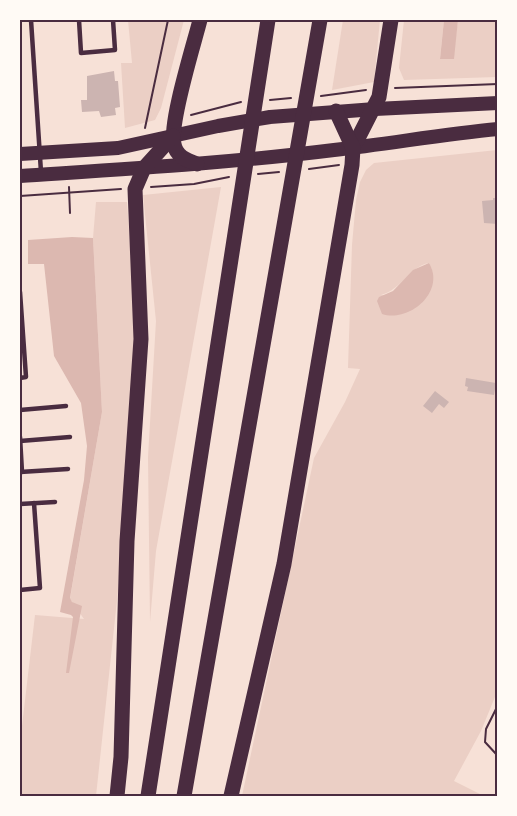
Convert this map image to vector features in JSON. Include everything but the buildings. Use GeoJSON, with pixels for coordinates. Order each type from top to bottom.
{"type":"FeatureCollection","features":[{"type":"Feature","properties":{"kind":"highway"},"geometry":{"type":"LineString","coordinates":[[197,164],[180,156],[173,143],[173,136],[201,20]]}},
{"type":"Feature","properties":{"kind":"highway"},"geometry":{"type":"LineString","coordinates":[[148,796],[268,20]]}},
{"type":"Feature","properties":{"kind":"highway"},"geometry":{"type":"LineString","coordinates":[[184,796],[321,20]]}},
{"type":"Feature","properties":{"kind":"highway"},"geometry":{"type":"LineString","coordinates":[[352,148],[375,108],[383,76],[391,20]]}},
{"type":"Feature","properties":{"kind":"highway"},"geometry":{"type":"LineString","coordinates":[[231,796],[284,564],[352,165],[352,148],[336,111]]}},
{"type":"Feature","properties":{"kind":"highway"},"geometry":{"type":"LineString","coordinates":[[135,189],[144,168],[173,136]]}},
{"type":"Feature","properties":{"kind":"highway"},"geometry":{"type":"LineString","coordinates":[[117,796],[121,757],[127,541],[141,339],[135,189],[126,169]]}},
{"type":"Feature","properties":{"kind":"main road"},"geometry":{"type":"LineString","coordinates":[[20,154],[118,148],[252,120],[336,111],[498,103]]}},
{"type":"Feature","properties":{"kind":"main road"},"geometry":{"type":"LineString","coordinates":[[20,176],[197,164],[352,148],[498,129]]}},
{"type":"Feature","properties":{"kind":"lane"},"geometry":{"type":"LineString","coordinates":[[31,20],[41,174]]}},
{"type":"Feature","properties":{"kind":"lane"},"geometry":{"type":"LineString","coordinates":[[79,20],[81,52],[115,50],[112,20]]}},
{"type":"Feature","properties":{"kind":"lane"},"geometry":{"type":"LineString","coordinates":[[20,288],[26,377],[20,378]]}},
{"type":"Feature","properties":{"kind":"lane"},"geometry":{"type":"LineString","coordinates":[[20,410],[66,406]]}},
{"type":"Feature","properties":{"kind":"lane"},"geometry":{"type":"LineString","coordinates":[[68,469],[21,472],[20,439],[70,437]]}},
{"type":"Feature","properties":{"kind":"lane"},"geometry":{"type":"LineString","coordinates":[[20,504],[55,502]]}},
{"type":"Feature","properties":{"kind":"lane"},"geometry":{"type":"LineString","coordinates":[[20,590],[40,588],[34,503]]}},
{"type":"Feature","properties":{"kind":"path"},"geometry":{"type":"LineString","coordinates":[[144,131],[168,20]]}},
{"type":"Feature","properties":{"kind":"path"},"geometry":{"type":"LineString","coordinates":[[69,193],[70,213]]}},
{"type":"Feature","properties":{"kind":"path"},"geometry":{"type":"LineString","coordinates":[[497,755],[485,742],[486,729],[498,705]]}},
{"type":"Feature","properties":{"kind":"shaded area"},"geometry":{"type":"Polygon","coordinates":[[[128,20],[184,20],[161,108],[155,120],[125,128],[121,63],[132,63],[128,20]]]}},
{"type":"Feature","properties":{"kind":"shaded area"},"geometry":{"type":"Polygon","coordinates":[[[343,20],[380,20],[374,82],[332,90],[343,20]]]}},
{"type":"Feature","properties":{"kind":"shaded area"},"geometry":{"type":"Polygon","coordinates":[[[404,20],[444,20],[440,58],[453,59],[458,20],[497,20],[497,77],[404,80],[399,68],[404,20]]]}},
{"type":"Feature","properties":{"kind":"shaded area"},"geometry":{"type":"Polygon","coordinates":[[[444,20],[458,20],[454,59],[440,59],[444,20]]]}},
{"type":"Feature","properties":{"kind":"shaded area"},"geometry":{"type":"Polygon","coordinates":[[[497,150],[497,692],[481,731],[454,781],[484,796],[242,796],[314,458],[345,402],[360,369],[348,368],[352,245],[360,182],[366,170],[374,163],[497,150]],[[429,263],[422,265],[394,288],[381,295],[424,300],[432,282],[429,263]]]}},
{"type":"Feature","properties":{"kind":"shaded area"},"geometry":{"type":"Polygon","coordinates":[[[221,187],[156,551],[150,622],[148,457],[156,321],[143,195],[221,187]]]}},
{"type":"Feature","properties":{"kind":"shaded area"},"geometry":{"type":"Polygon","coordinates":[[[96,202],[127,202],[136,328],[118,591],[96,796],[20,796],[20,743],[35,615],[84,619],[70,599],[102,412],[93,238],[96,202]]]}},
{"type":"Feature","properties":{"kind":"shaded area"},"geometry":{"type":"Polygon","coordinates":[[[93,238],[102,412],[70,598],[72,602],[82,606],[69,673],[66,673],[73,617],[60,612],[84,480],[87,446],[81,403],[54,356],[44,264],[28,264],[28,240],[93,238]]]}},
{"type":"Feature","properties":{"kind":"shaded area"},"geometry":{"type":"Polygon","coordinates":[[[429,263],[433,274],[433,284],[429,294],[422,302],[404,314],[393,316],[382,314],[377,301],[379,297],[393,291],[413,270],[429,263]]]}}]}
